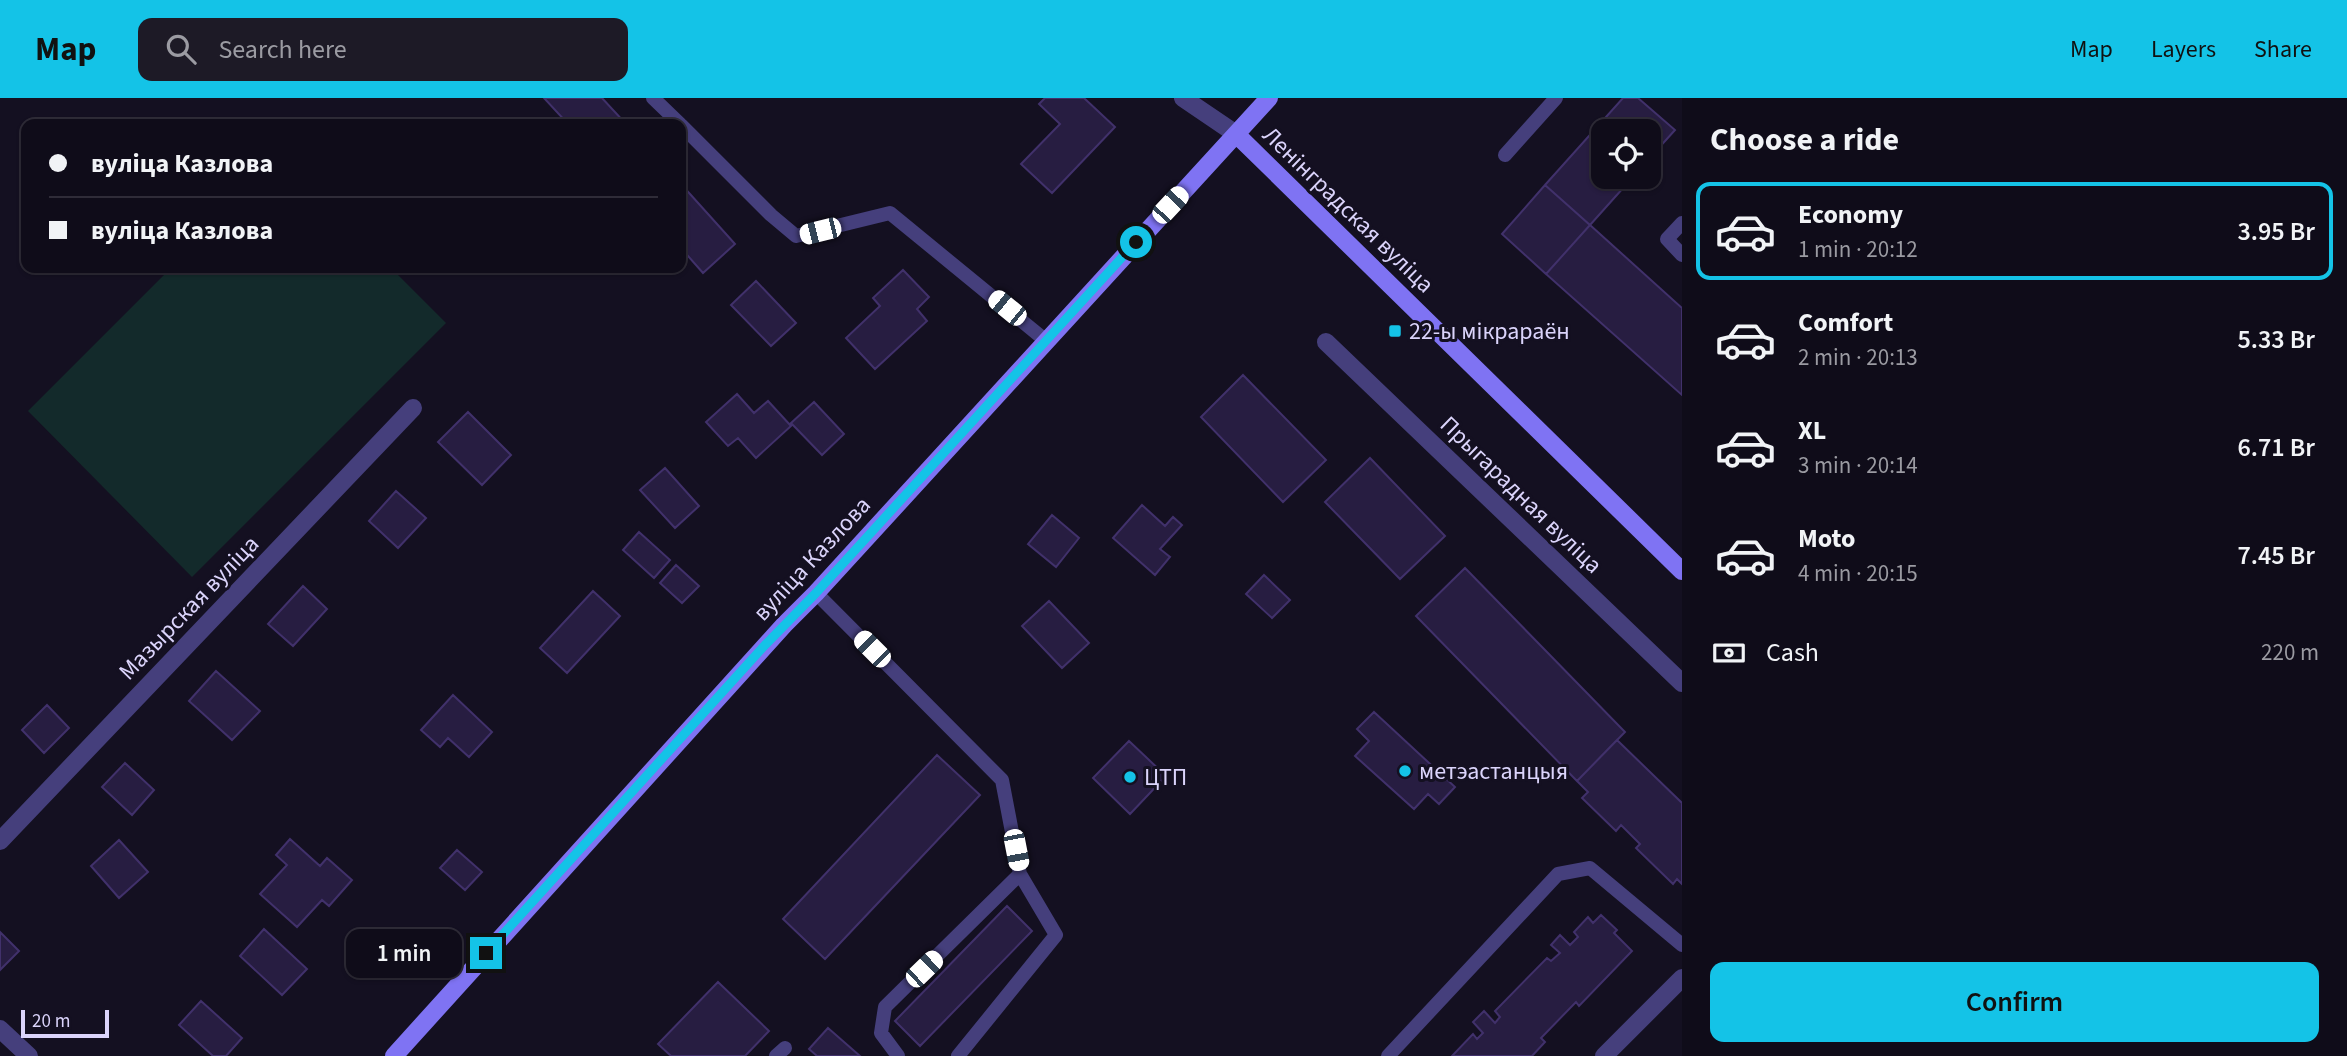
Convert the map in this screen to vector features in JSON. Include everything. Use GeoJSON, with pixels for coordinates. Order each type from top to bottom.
{"type":"FeatureCollection","features":[{"type":"Feature","properties":{"kind":"main road","name":"вуліца Казлова"},"geometry":{"type":"LineString","coordinates":[[394,1056],[774,635],[816,593],[1269,98]]}},
{"type":"Feature","properties":{"kind":"main road","name":"Ленінградская вуліца"},"geometry":{"type":"LineString","coordinates":[[1236,134],[1682,571]]}},
{"type":"Feature","properties":{"kind":"street","name":"Ленінградская вуліца"},"geometry":{"type":"LineString","coordinates":[[1183,98],[1236,134]]}},
{"type":"Feature","properties":{"kind":"street","name":"Прыгарадная вуліца"},"geometry":{"type":"LineString","coordinates":[[1326,342],[1682,683]]}},
{"type":"Feature","properties":{"kind":"street","name":"Мазырская вуліца"},"geometry":{"type":"LineString","coordinates":[[0,841],[414,408]]}},
{"type":"Feature","properties":{"kind":"street"},"geometry":{"type":"LineString","coordinates":[[1604,1056],[1682,978]]}},
{"type":"Feature","properties":{"kind":"street"},"geometry":{"type":"LineString","coordinates":[[0,1029],[29,1056]]}},
{"type":"Feature","properties":{"kind":"lane"},"geometry":{"type":"LineString","coordinates":[[653,98],[674,119]]}},
{"type":"Feature","properties":{"kind":"lane"},"geometry":{"type":"LineString","coordinates":[[1505,155],[1556,98]]}},
{"type":"Feature","properties":{"kind":"lane"},"geometry":{"type":"LineString","coordinates":[[686,131],[796,236],[890,213],[1045,340]]}},
{"type":"Feature","properties":{"kind":"lane"},"geometry":{"type":"LineString","coordinates":[[1682,223],[1667,240],[1682,255]]}},
{"type":"Feature","properties":{"kind":"lane"},"geometry":{"type":"LineString","coordinates":[[816,593],[1002,780],[1020,874],[1056,935],[958,1056]]}},
{"type":"Feature","properties":{"kind":"lane"},"geometry":{"type":"LineString","coordinates":[[1388,1056],[1558,874],[1590,868],[1682,945]]}},
{"type":"Feature","properties":{"kind":"lane"},"geometry":{"type":"LineString","coordinates":[[898,1056],[881,1033],[885,1007],[1020,874]]}},
{"type":"Feature","properties":{"kind":"green space"},"geometry":{"type":"Polygon","coordinates":[[[166,273],[396,273],[446,323],[192,577],[28,411],[166,273]]]}},
{"type":"Feature","properties":{"kind":"building"},"geometry":{"type":"Polygon","coordinates":[[[544,98],[602,98],[621,119],[563,119],[544,98]]]}},
{"type":"Feature","properties":{"kind":"building"},"geometry":{"type":"Polygon","coordinates":[[[1045,98],[1084,98],[1115,127],[1052,193],[1021,164],[1060,124],[1039,104],[1045,98]]]}},
{"type":"Feature","properties":{"kind":"building"},"geometry":{"type":"Polygon","coordinates":[[[1623,98],[1638,98],[1675,130],[1661,146],[1661,119],[1604,119],[1623,98]]]}},
{"type":"Feature","properties":{"kind":"building"},"geometry":{"type":"Polygon","coordinates":[[[1591,134],[1591,189],[1622,189],[1590,225],[1545,185],[1591,134]]]}},
{"type":"Feature","properties":{"kind":"building"},"geometry":{"type":"Polygon","coordinates":[[[1545,185],[1590,225],[1546,274],[1502,234],[1545,185]]]}},
{"type":"Feature","properties":{"kind":"building"},"geometry":{"type":"Polygon","coordinates":[[[686,190],[735,244],[703,273],[686,254],[686,190]]]}},
{"type":"Feature","properties":{"kind":"building"},"geometry":{"type":"Polygon","coordinates":[[[1590,225],[1682,308],[1682,395],[1546,274],[1590,225]]]}},
{"type":"Feature","properties":{"kind":"building"},"geometry":{"type":"Polygon","coordinates":[[[903,270],[929,297],[917,309],[927,321],[875,369],[846,338],[880,306],[873,298],[903,270]]]}},
{"type":"Feature","properties":{"kind":"building"},"geometry":{"type":"Polygon","coordinates":[[[756,281],[796,323],[771,346],[731,305],[756,281]]]}},
{"type":"Feature","properties":{"kind":"building"},"geometry":{"type":"Polygon","coordinates":[[[1243,375],[1326,460],[1283,502],[1201,417],[1243,375]]]}},
{"type":"Feature","properties":{"kind":"building"},"geometry":{"type":"Polygon","coordinates":[[[737,394],[754,413],[768,401],[791,426],[756,458],[738,438],[728,446],[706,422],[737,394]]]}},
{"type":"Feature","properties":{"kind":"building"},"geometry":{"type":"Polygon","coordinates":[[[814,402],[844,434],[822,455],[791,423],[814,402]]]}},
{"type":"Feature","properties":{"kind":"building"},"geometry":{"type":"Polygon","coordinates":[[[468,412],[511,455],[482,485],[438,442],[468,412]]]}},
{"type":"Feature","properties":{"kind":"building"},"geometry":{"type":"Polygon","coordinates":[[[1370,458],[1445,536],[1400,579],[1325,502],[1370,458]]]}},
{"type":"Feature","properties":{"kind":"building"},"geometry":{"type":"Polygon","coordinates":[[[665,468],[699,506],[675,528],[640,490],[665,468]]]}},
{"type":"Feature","properties":{"kind":"building"},"geometry":{"type":"Polygon","coordinates":[[[396,491],[426,518],[398,548],[369,521],[396,491]]]}},
{"type":"Feature","properties":{"kind":"building"},"geometry":{"type":"Polygon","coordinates":[[[1142,505],[1165,526],[1173,517],[1182,525],[1160,549],[1170,557],[1155,575],[1113,538],[1142,505]]]}},
{"type":"Feature","properties":{"kind":"building"},"geometry":{"type":"Polygon","coordinates":[[[1052,515],[1079,538],[1056,567],[1028,544],[1052,515]]]}},
{"type":"Feature","properties":{"kind":"building"},"geometry":{"type":"Polygon","coordinates":[[[639,532],[670,560],[654,578],[623,550],[639,532]]]}},
{"type":"Feature","properties":{"kind":"building"},"geometry":{"type":"Polygon","coordinates":[[[676,565],[699,586],[682,603],[660,583],[676,565]]]}},
{"type":"Feature","properties":{"kind":"building"},"geometry":{"type":"Polygon","coordinates":[[[1465,568],[1625,732],[1577,781],[1416,616],[1465,568]]]}},
{"type":"Feature","properties":{"kind":"building"},"geometry":{"type":"Polygon","coordinates":[[[1264,575],[1290,600],[1272,618],[1246,594],[1264,575]]]}},
{"type":"Feature","properties":{"kind":"building"},"geometry":{"type":"Polygon","coordinates":[[[303,586],[327,609],[293,646],[268,624],[303,586]]]}},
{"type":"Feature","properties":{"kind":"building"},"geometry":{"type":"Polygon","coordinates":[[[593,591],[620,616],[567,673],[540,648],[593,591]]]}},
{"type":"Feature","properties":{"kind":"building"},"geometry":{"type":"Polygon","coordinates":[[[1049,601],[1089,643],[1062,668],[1022,626],[1049,601]]]}},
{"type":"Feature","properties":{"kind":"building"},"geometry":{"type":"Polygon","coordinates":[[[216,671],[260,711],[232,740],[189,701],[216,671]]]}},
{"type":"Feature","properties":{"kind":"building"},"geometry":{"type":"Polygon","coordinates":[[[453,695],[492,732],[469,757],[448,738],[440,747],[421,730],[453,695]]]}},
{"type":"Feature","properties":{"kind":"building"},"geometry":{"type":"Polygon","coordinates":[[[47,705],[69,728],[44,753],[22,730],[47,705]]]}},
{"type":"Feature","properties":{"kind":"building","name":"метэастанцыя"},"geometry":{"type":"Polygon","coordinates":[[[1374,712],[1455,787],[1439,804],[1428,794],[1414,809],[1355,756],[1369,741],[1357,729],[1374,712]]]}},
{"type":"Feature","properties":{"kind":"building"},"geometry":{"type":"Polygon","coordinates":[[[1617,740],[1682,803],[1682,884],[1677,879],[1673,884],[1636,848],[1640,844],[1621,825],[1616,831],[1582,798],[1588,792],[1577,781],[1617,740]]]}},
{"type":"Feature","properties":{"kind":"building","name":"ЦТП"},"geometry":{"type":"Polygon","coordinates":[[[1129,741],[1166,776],[1130,814],[1093,778],[1129,741]]]}},
{"type":"Feature","properties":{"kind":"building"},"geometry":{"type":"Polygon","coordinates":[[[937,755],[980,795],[825,959],[783,919],[937,755]]]}},
{"type":"Feature","properties":{"kind":"building"},"geometry":{"type":"Polygon","coordinates":[[[125,763],[154,790],[132,815],[102,787],[125,763]]]}},
{"type":"Feature","properties":{"kind":"building"},"geometry":{"type":"Polygon","coordinates":[[[290,839],[320,866],[327,858],[352,880],[329,906],[322,900],[297,927],[260,894],[287,865],[276,855],[290,839]]]}},
{"type":"Feature","properties":{"kind":"building"},"geometry":{"type":"Polygon","coordinates":[[[119,840],[148,872],[119,898],[91,866],[119,840]]]}},
{"type":"Feature","properties":{"kind":"building"},"geometry":{"type":"Polygon","coordinates":[[[457,850],[482,872],[465,890],[440,868],[457,850]]]}},
{"type":"Feature","properties":{"kind":"building"},"geometry":{"type":"Polygon","coordinates":[[[1007,906],[1032,931],[920,1046],[895,1021],[1007,906]]]}},
{"type":"Feature","properties":{"kind":"building"},"geometry":{"type":"Polygon","coordinates":[[[1601,915],[1617,930],[1614,933],[1632,951],[1579,1006],[1576,1002],[1541,1038],[1545,1042],[1532,1056],[1452,1056],[1473,1034],[1477,1039],[1483,1033],[1473,1022],[1484,1011],[1495,1023],[1500,1017],[1495,1011],[1547,958],[1551,961],[1560,953],[1551,945],[1560,935],[1570,945],[1578,937],[1574,932],[1588,917],[1593,923],[1601,915]]]}},
{"type":"Feature","properties":{"kind":"building"},"geometry":{"type":"Polygon","coordinates":[[[264,929],[307,969],[282,995],[240,956],[264,929]]]}},
{"type":"Feature","properties":{"kind":"building"},"geometry":{"type":"Polygon","coordinates":[[[0,932],[19,951],[0,970],[0,932]]]}},
{"type":"Feature","properties":{"kind":"building"},"geometry":{"type":"Polygon","coordinates":[[[718,982],[769,1031],[745,1056],[671,1056],[658,1044],[718,982]]]}},
{"type":"Feature","properties":{"kind":"building"},"geometry":{"type":"Polygon","coordinates":[[[201,1001],[242,1038],[226,1056],[213,1056],[179,1025],[201,1001]]]}},
{"type":"Feature","properties":{"kind":"building"},"geometry":{"type":"Polygon","coordinates":[[[828,1028],[860,1056],[817,1056],[809,1049],[828,1028]]]}},
{"type":"Feature","properties":{"kind":"place","name":"22-ы мікрараён"},"geometry":{"type":"Point","coordinates":[1395,331]}},
{"type":"Feature","properties":{"kind":"place","name":"метэастанцыя"},"geometry":{"type":"Point","coordinates":[1405,771]}},
{"type":"Feature","properties":{"kind":"place","name":"ЦТП"},"geometry":{"type":"Point","coordinates":[1130,777]}},
{"type":"Feature","properties":{"kind":"route"},"geometry":{"type":"LineString","coordinates":[[486,953],[1136,242]]}}]}
